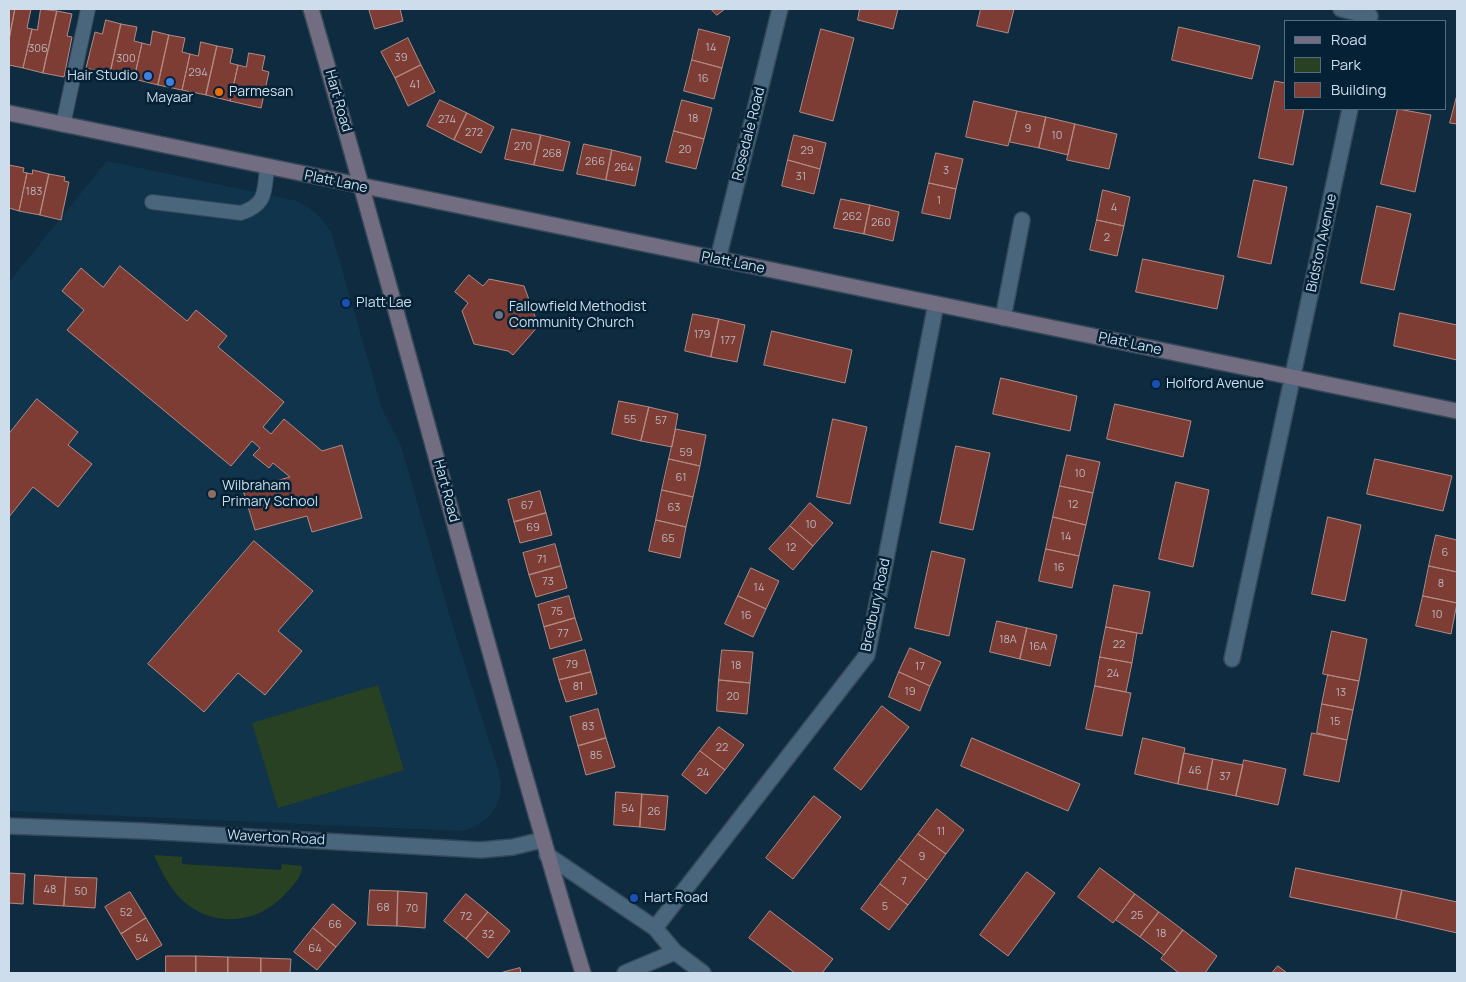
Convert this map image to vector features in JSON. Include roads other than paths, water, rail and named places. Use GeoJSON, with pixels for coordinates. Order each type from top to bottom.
{"type":"FeatureCollection","features":[{"type":"Feature","properties":{"kind":"street","name":"Hart Road"},"geometry":{"type":"LineString","coordinates":[[311,9],[363,187],[545,848],[582,973]]}},
{"type":"Feature","properties":{"kind":"street","name":"Rosedale Road"},"geometry":{"type":"LineString","coordinates":[[718,260],[780,9]]}},
{"type":"Feature","properties":{"kind":"street"},"geometry":{"type":"LineString","coordinates":[[1341,9],[1370,16],[1368,20]]}},
{"type":"Feature","properties":{"kind":"street","name":"Bidston Avenue"},"geometry":{"type":"LineString","coordinates":[[1293,377],[1350,110]]}},
{"type":"Feature","properties":{"kind":"street","name":"Platt Lane"},"geometry":{"type":"LineString","coordinates":[[9,113],[267,168],[1457,410]]}},
{"type":"Feature","properties":{"kind":"street"},"geometry":{"type":"LineString","coordinates":[[1003,318],[1022,220]]}},
{"type":"Feature","properties":{"kind":"street","name":"Bredbury Road"},"geometry":{"type":"LineString","coordinates":[[655,928],[867,655],[936,304]]}},
{"type":"Feature","properties":{"kind":"street"},"geometry":{"type":"LineString","coordinates":[[1232,659],[1293,377]]}},
{"type":"Feature","properties":{"kind":"street","name":"Waverton Road"},"geometry":{"type":"LineString","coordinates":[[9,826],[144,831],[482,850],[545,848]]}},
{"type":"Feature","properties":{"kind":"street"},"geometry":{"type":"LineString","coordinates":[[545,848],[655,928],[675,952],[703,973]]}},
{"type":"Feature","properties":{"kind":"street"},"geometry":{"type":"LineString","coordinates":[[625,973],[675,952]]}},
{"type":"Feature","properties":{"kind":"lane"},"geometry":{"type":"LineString","coordinates":[[63,125],[88,9]]}},
{"type":"Feature","properties":{"kind":"lane"},"geometry":{"type":"LineString","coordinates":[[152,202],[241,213],[255,208],[264,194],[267,168]]}},
{"type":"Feature","properties":{"kind":"place","name":"Hair Studio"},"geometry":{"type":"Point","coordinates":[148,76]}},
{"type":"Feature","properties":{"kind":"place","name":"Mayaar"},"geometry":{"type":"Point","coordinates":[170,82]}},
{"type":"Feature","properties":{"kind":"place","name":"Parmesan"},"geometry":{"type":"Point","coordinates":[219,92]}},
{"type":"Feature","properties":{"kind":"place","name":"Platt Lae"},"geometry":{"type":"Point","coordinates":[346,303]}},
{"type":"Feature","properties":{"kind":"place","name":"Fallowfield Methodist Community Church"},"geometry":{"type":"Point","coordinates":[499,315]}},
{"type":"Feature","properties":{"kind":"place","name":"Holford Avenue"},"geometry":{"type":"Point","coordinates":[1156,384]}},
{"type":"Feature","properties":{"kind":"place","name":"Wilbraham Primary School"},"geometry":{"type":"Point","coordinates":[212,494]}},
{"type":"Feature","properties":{"kind":"place","name":"Hart Road"},"geometry":{"type":"Point","coordinates":[634,898]}}]}
